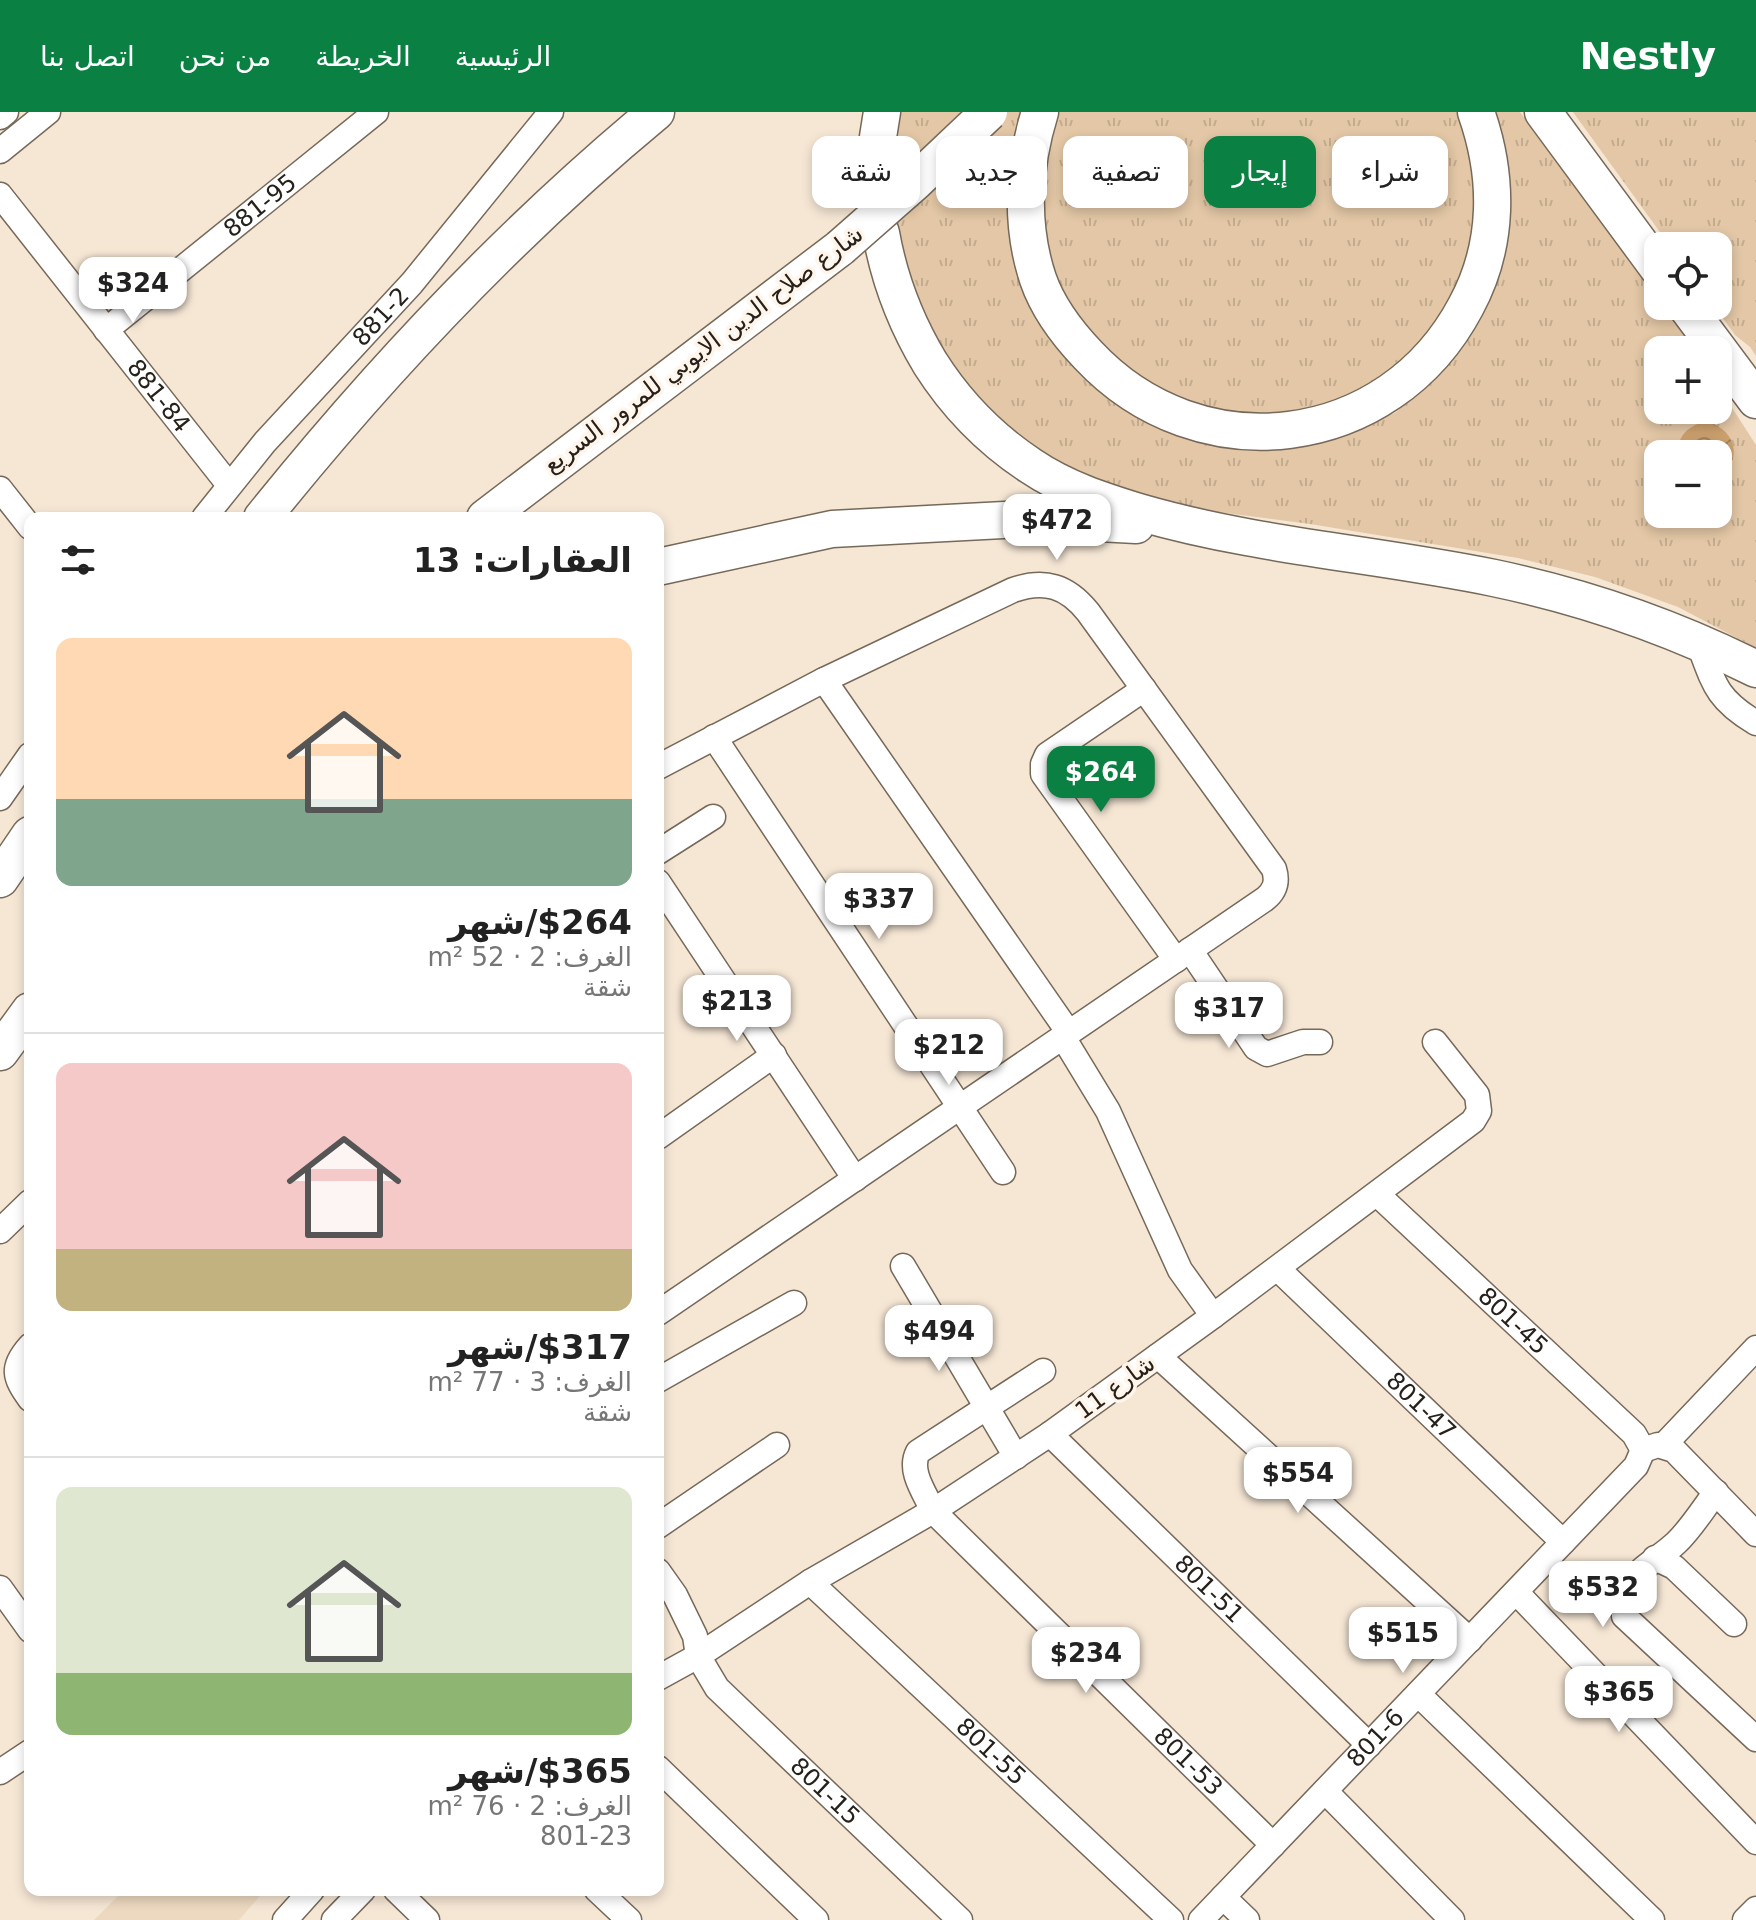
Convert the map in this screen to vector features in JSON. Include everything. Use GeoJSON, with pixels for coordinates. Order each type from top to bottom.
{"type":"FeatureCollection","features":[{"type":"Feature","properties":{"kind":"highway"},"geometry":{"type":"LineString","coordinates":[[267,512],[351,411],[470,281],[617,112]]}},
{"type":"Feature","properties":{"kind":"highway"},"geometry":{"type":"LineString","coordinates":[[470,281],[565,191],[656,112]]}},
{"type":"Feature","properties":{"kind":"highway"},"geometry":{"type":"LineString","coordinates":[[878,136],[882,112]]}},
{"type":"Feature","properties":{"kind":"highway","name":"شارع صلاح الدين الايوبي للمرور السريع"},"geometry":{"type":"LineString","coordinates":[[493,512],[840,248],[989,112]]}},
{"type":"Feature","properties":{"kind":"highway"},"geometry":{"type":"LineString","coordinates":[[1040,112],[1027,170],[1026,222],[1030,252],[1039,282],[1052,310],[1069,335],[1109,377],[1138,398],[1171,414],[1217,428],[1264,433],[1312,427],[1360,410],[1403,383],[1447,337],[1470,298],[1486,256],[1493,212],[1487,150],[1476,112]]}},
{"type":"Feature","properties":{"kind":"highway"},"geometry":{"type":"LineString","coordinates":[[1543,112],[1644,249]]}},
{"type":"Feature","properties":{"kind":"highway"},"geometry":{"type":"LineString","coordinates":[[881,233],[900,304],[925,355],[955,398],[991,436],[1032,467],[1078,491],[1198,529]]}},
{"type":"Feature","properties":{"kind":"highway"},"geometry":{"type":"LineString","coordinates":[[1696,320],[1756,400]]}},
{"type":"Feature","properties":{"kind":"highway"},"geometry":{"type":"LineString","coordinates":[[664,566],[832,529],[1024,519],[1198,529],[1538,587],[1631,615],[1756,669]]}},
{"type":"Feature","properties":{"kind":"highway"},"geometry":{"type":"LineString","coordinates":[[0,879],[24,844]]}},
{"type":"Feature","properties":{"kind":"highway"},"geometry":{"type":"LineString","coordinates":[[0,1052],[24,1019]]}},
{"type":"Feature","properties":{"kind":"street"},"geometry":{"type":"LineString","coordinates":[[0,117],[6,112]]}},
{"type":"Feature","properties":{"kind":"street","name":"881-95"},"geometry":{"type":"LineString","coordinates":[[106,330],[376,112]]}},
{"type":"Feature","properties":{"kind":"street","name":"881-2"},"geometry":{"type":"LineString","coordinates":[[209,512],[295,409],[412,283],[551,112]]}},
{"type":"Feature","properties":{"kind":"street"},"geometry":{"type":"LineString","coordinates":[[0,151],[46,113]]}},
{"type":"Feature","properties":{"kind":"street","name":"881-84"},"geometry":{"type":"LineString","coordinates":[[0,195],[229,485]]}},
{"type":"Feature","properties":{"kind":"street"},"geometry":{"type":"LineString","coordinates":[[0,489],[24,519]]}},
{"type":"Feature","properties":{"kind":"street"},"geometry":{"type":"LineString","coordinates":[[664,764],[824,680],[1013,590],[1047,584],[1063,589],[1077,599],[1277,877],[1271,894],[664,1309]]}},
{"type":"Feature","properties":{"kind":"street"},"geometry":{"type":"LineString","coordinates":[[1698,642],[1713,683],[1730,708],[1756,723]]}},
{"type":"Feature","properties":{"kind":"street"},"geometry":{"type":"LineString","coordinates":[[824,680],[1066,1035],[1108,1111],[1180,1270],[1213,1316]]}},
{"type":"Feature","properties":{"kind":"street"},"geometry":{"type":"LineString","coordinates":[[1144,689],[1047,755],[1043,774],[1256,1048],[1267,1054],[1303,1042],[1320,1042]]}},
{"type":"Feature","properties":{"kind":"street"},"geometry":{"type":"LineString","coordinates":[[714,737],[1003,1172]]}},
{"type":"Feature","properties":{"kind":"street"},"geometry":{"type":"LineString","coordinates":[[0,798],[24,764]]}},
{"type":"Feature","properties":{"kind":"street"},"geometry":{"type":"LineString","coordinates":[[664,848],[713,817]]}},
{"type":"Feature","properties":{"kind":"street"},"geometry":{"type":"LineString","coordinates":[[665,907],[774,1055],[855,1179]]}},
{"type":"Feature","properties":{"kind":"street","name":"شارع 11"},"geometry":{"type":"LineString","coordinates":[[664,1675],[698,1656],[810,1582],[933,1511],[1050,1434],[1278,1269],[1473,1121],[1479,1111],[1477,1095],[1435,1042]]}},
{"type":"Feature","properties":{"kind":"street"},"geometry":{"type":"LineString","coordinates":[[664,1127],[774,1055]]}},
{"type":"Feature","properties":{"kind":"street","name":"801-45"},"geometry":{"type":"LineString","coordinates":[[1377,1194],[1634,1434],[1654,1448],[1678,1453],[1756,1534]]}},
{"type":"Feature","properties":{"kind":"street"},"geometry":{"type":"LineString","coordinates":[[0,1231],[24,1208]]}},
{"type":"Feature","properties":{"kind":"street"},"geometry":{"type":"LineString","coordinates":[[903,1266],[1016,1457]]}},
{"type":"Feature","properties":{"kind":"street","name":"801-47"},"geometry":{"type":"LineString","coordinates":[[1278,1269],[1563,1542]]}},
{"type":"Feature","properties":{"kind":"street"},"geometry":{"type":"LineString","coordinates":[[664,1377],[794,1303]]}},
{"type":"Feature","properties":{"kind":"street","name":"801-6"},"geometry":{"type":"LineString","coordinates":[[1201,1920],[1636,1466],[1756,1348]]}},
{"type":"Feature","properties":{"kind":"street"},"geometry":{"type":"LineString","coordinates":[[24,1353],[16,1369],[24,1390]]}},
{"type":"Feature","properties":{"kind":"street"},"geometry":{"type":"LineString","coordinates":[[1158,1356],[1470,1640]]}},
{"type":"Feature","properties":{"kind":"street"},"geometry":{"type":"LineString","coordinates":[[933,1511],[915,1472],[913,1462],[918,1452],[1043,1371]]}},
{"type":"Feature","properties":{"kind":"street","name":"801-51"},"geometry":{"type":"LineString","coordinates":[[1050,1434],[1369,1745]]}},
{"type":"Feature","properties":{"kind":"street"},"geometry":{"type":"LineString","coordinates":[[664,1522],[777,1445]]}},
{"type":"Feature","properties":{"kind":"street"},"geometry":{"type":"LineString","coordinates":[[1716,1492],[1678,1542],[1633,1576],[1623,1598],[1624,1616],[1756,1739]]}},
{"type":"Feature","properties":{"kind":"street","name":"801-53"},"geometry":{"type":"LineString","coordinates":[[933,1511],[1273,1845]]}},
{"type":"Feature","properties":{"kind":"street"},"geometry":{"type":"LineString","coordinates":[[1655,1558],[1674,1567],[1734,1624]]}},
{"type":"Feature","properties":{"kind":"street","name":"801-15"},"geometry":{"type":"LineString","coordinates":[[664,1579],[675,1595],[695,1636],[698,1656],[717,1688],[960,1920]]}},
{"type":"Feature","properties":{"kind":"street","name":"801-55"},"geometry":{"type":"LineString","coordinates":[[810,1582],[1171,1920]]}},
{"type":"Feature","properties":{"kind":"street"},"geometry":{"type":"LineString","coordinates":[[1,1591],[24,1622]]}},
{"type":"Feature","properties":{"kind":"street"},"geometry":{"type":"LineString","coordinates":[[1516,1592],[1756,1842]]}},
{"type":"Feature","properties":{"kind":"street"},"geometry":{"type":"LineString","coordinates":[[1418,1694],[1652,1920]]}},
{"type":"Feature","properties":{"kind":"street"},"geometry":{"type":"LineString","coordinates":[[0,1772],[24,1756]]}},
{"type":"Feature","properties":{"kind":"street"},"geometry":{"type":"LineString","coordinates":[[664,1774],[816,1920]]}},
{"type":"Feature","properties":{"kind":"street"},"geometry":{"type":"LineString","coordinates":[[1325,1791],[1452,1920]]}},
{"type":"Feature","properties":{"kind":"street"},"geometry":{"type":"LineString","coordinates":[[334,1920],[357,1896]]}},
{"type":"Feature","properties":{"kind":"street"},"geometry":{"type":"LineString","coordinates":[[402,1896],[427,1920]]}},
{"type":"Feature","properties":{"kind":"street"},"geometry":{"type":"LineString","coordinates":[[603,1896],[629,1920]]}},
{"type":"Feature","properties":{"kind":"street"},"geometry":{"type":"LineString","coordinates":[[1223,1897],[1247,1920]]}},
{"type":"Feature","properties":{"kind":"street"},"geometry":{"type":"LineString","coordinates":[[299,1904],[320,1920]]}},
{"type":"Feature","properties":{"kind":"street"},"geometry":{"type":"LineString","coordinates":[[1745,1920],[1756,1909]]}},
{"type":"Feature","properties":{"kind":"shaded area"},"geometry":{"type":"Polygon","coordinates":[[[118,1896],[260,1896],[239,1920],[94,1920],[118,1896]]]}},
{"type":"Feature","properties":{"kind":"green space"},"geometry":{"type":"Polygon","coordinates":[[[891,112],[1021,112],[1017,136],[936,136],[936,208],[1012,208],[1017,255],[1044,326],[1094,385],[1134,414],[1344,433],[1395,413],[1435,379],[1467,340],[1494,286],[1491,112],[1520,112],[1644,281],[1644,320],[1673,320],[1684,336],[1644,336],[1644,424],[1732,424],[1732,408],[1756,445],[1756,648],[1678,607],[1595,577],[1518,558],[1310,524],[1179,507],[1117,491],[1045,457],[1008,432],[968,391],[934,345],[893,228],[893,208],[920,208],[920,136],[891,136],[891,112]]]}},
{"type":"Feature","properties":{"kind":"green space"},"geometry":{"type":"Polygon","coordinates":[[[1057,112],[1461,112],[1475,157],[1478,204],[1472,253],[1456,297],[1432,335],[1374,386],[1321,409],[1278,421],[1182,405],[1107,359],[1055,287],[1041,242],[1040,208],[1047,208],[1047,148],[1057,112]]]}},
{"type":"Feature","properties":{"kind":"green space"},"geometry":{"type":"Polygon","coordinates":[[[1573,112],[1756,112],[1756,356],[1724,320],[1732,320],[1732,232],[1660,232],[1573,112]]]}},
{"type":"Feature","properties":{"kind":"water"},"geometry":{"type":"Polygon","coordinates":[[[1713,424],[1731,440],[1681,440],[1692,427],[1713,424]]]}}]}
